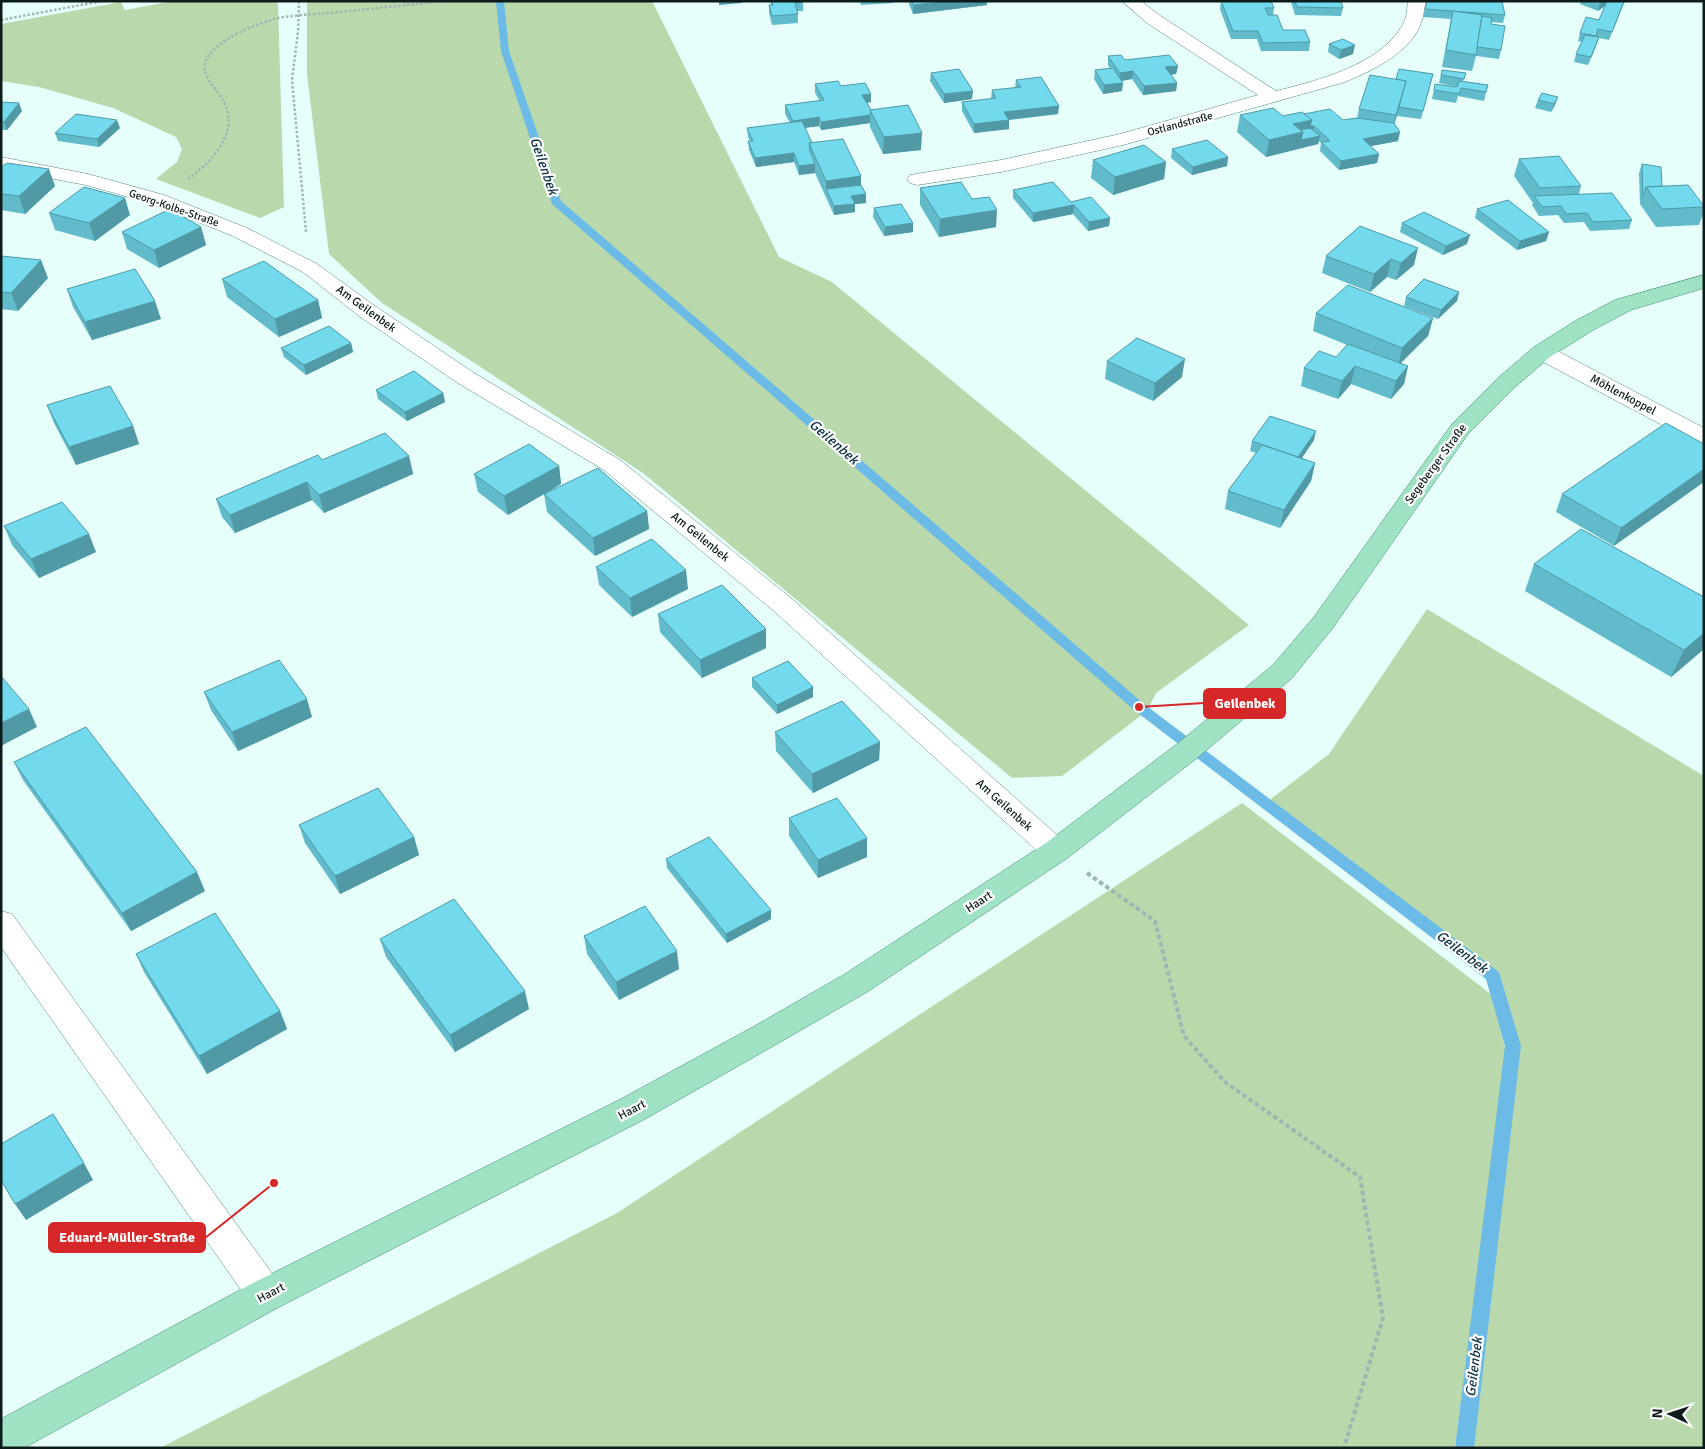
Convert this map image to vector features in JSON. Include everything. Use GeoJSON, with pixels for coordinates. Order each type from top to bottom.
{"type":"FeatureCollection","features":[{"type":"Feature","properties":{"kind":"main road","name":"Segeberger Straße"},"geometry":{"type":"LineString","coordinates":[[1225,719],[1282,672],[1323,623],[1460,428],[1507,382],[1542,352],[1585,325],[1623,305],[1704,281]]}},
{"type":"Feature","properties":{"kind":"main road","name":"Haart"},"geometry":{"type":"LineString","coordinates":[[1,1440],[266,1295],[624,1114],[856,983],[1056,851],[1187,751],[1225,719]]}},
{"type":"Feature","properties":{"kind":"street"},"geometry":{"type":"LineString","coordinates":[[1130,1],[1153,19],[1273,97]]}},
{"type":"Feature","properties":{"kind":"street","name":"Ostlandstraße"},"geometry":{"type":"LineString","coordinates":[[917,180],[1001,166],[1106,143],[1312,88],[1349,75],[1386,53],[1399,42],[1410,28],[1417,9],[1417,1]]}},
{"type":"Feature","properties":{"kind":"street","name":"Georg-Kolbe-Straße"},"geometry":{"type":"LineString","coordinates":[[1,163],[88,180],[157,199],[240,232],[310,268]]}},
{"type":"Feature","properties":{"kind":"street","name":"Am Geilenbek"},"geometry":{"type":"LineString","coordinates":[[310,268],[367,311],[466,378],[612,465],[783,605],[1056,851]]}},
{"type":"Feature","properties":{"kind":"street","name":"Möhlenkoppel"},"geometry":{"type":"LineString","coordinates":[[1542,352],[1704,438]]}},
{"type":"Feature","properties":{"kind":"street"},"geometry":{"type":"LineString","coordinates":[[1,923],[266,1295]]}},
{"type":"Feature","properties":{"kind":"path"},"geometry":{"type":"LineString","coordinates":[[1,20],[102,1]]}},
{"type":"Feature","properties":{"kind":"path"},"geometry":{"type":"LineString","coordinates":[[300,1],[292,80],[310,268]]}},
{"type":"Feature","properties":{"kind":"path"},"geometry":{"type":"LineString","coordinates":[[157,199],[197,173],[210,162],[226,138],[228,124],[226,104],[206,74],[205,64],[209,55],[219,45],[262,22],[299,16],[445,1]]}},
{"type":"Feature","properties":{"kind":"path"},"geometry":{"type":"LineString","coordinates":[[1056,851],[1155,921],[1184,1036],[1225,1082],[1360,1177],[1383,1318],[1344,1448]]}},
{"type":"Feature","properties":{"kind":"green space"},"geometry":{"type":"Polygon","coordinates":[[[173,1],[276,1],[278,4],[284,207],[260,218],[156,179],[177,162],[182,149],[176,137],[113,108],[39,87],[1,81],[1,24],[121,2],[125,10],[173,1]]]}},
{"type":"Feature","properties":{"kind":"green space"},"geometry":{"type":"Polygon","coordinates":[[[307,1],[652,1],[779,257],[832,282],[1249,625],[1156,693],[1147,711],[1062,776],[1012,778],[643,473],[382,303],[329,254],[307,74],[307,1]]]}},
{"type":"Feature","properties":{"kind":"green space"},"geometry":{"type":"Polygon","coordinates":[[[1427,609],[1704,776],[1704,1448],[1464,1448],[1513,1046],[1493,976],[1267,802],[1329,754],[1427,609]]]}},
{"type":"Feature","properties":{"kind":"green space"},"geometry":{"type":"Polygon","coordinates":[[[1242,803],[1492,995],[1506,1052],[1455,1448],[160,1448],[617,1213],[1242,803]]]}},
{"type":"Feature","properties":{"kind":"building"},"geometry":{"type":"Polygon","coordinates":[[[772,1],[803,2],[795,3],[798,14],[772,16],[769,5],[773,5],[772,1]]]}},
{"type":"Feature","properties":{"kind":"building"},"geometry":{"type":"Polygon","coordinates":[[[912,1],[951,1],[913,5],[912,1]]]}},
{"type":"Feature","properties":{"kind":"building"},"geometry":{"type":"Polygon","coordinates":[[[1221,1],[1271,1],[1274,8],[1265,8],[1268,15],[1277,15],[1283,30],[1305,30],[1310,42],[1263,43],[1258,31],[1233,31],[1221,1]]]}},
{"type":"Feature","properties":{"kind":"building"},"geometry":{"type":"Polygon","coordinates":[[[1295,1],[1341,1],[1343,8],[1297,7],[1295,1]]]}},
{"type":"Feature","properties":{"kind":"building"},"geometry":{"type":"Polygon","coordinates":[[[1427,1],[1502,1],[1505,15],[1425,9],[1427,1]]]}},
{"type":"Feature","properties":{"kind":"building"},"geometry":{"type":"Polygon","coordinates":[[[1607,1],[1624,1],[1612,32],[1598,29],[1596,36],[1580,33],[1586,17],[1599,20],[1607,1]]]}},
{"type":"Feature","properties":{"kind":"building"},"geometry":{"type":"Polygon","coordinates":[[[1453,11],[1482,15],[1476,55],[1446,50],[1453,11]]]}},
{"type":"Feature","properties":{"kind":"building"},"geometry":{"type":"Polygon","coordinates":[[[1482,16],[1492,18],[1491,24],[1505,26],[1501,50],[1477,47],[1482,16]]]}},
{"type":"Feature","properties":{"kind":"building"},"geometry":{"type":"Polygon","coordinates":[[[1585,35],[1599,37],[1591,57],[1576,54],[1585,35]]]}},
{"type":"Feature","properties":{"kind":"building"},"geometry":{"type":"Polygon","coordinates":[[[1343,39],[1355,45],[1341,50],[1329,44],[1343,39]]]}},
{"type":"Feature","properties":{"kind":"building"},"geometry":{"type":"Polygon","coordinates":[[[1121,55],[1125,60],[1169,55],[1178,66],[1165,67],[1177,83],[1144,86],[1133,71],[1120,73],[1108,56],[1121,55]]]}},
{"type":"Feature","properties":{"kind":"building"},"geometry":{"type":"Polygon","coordinates":[[[1113,68],[1123,83],[1104,85],[1095,70],[1113,68]]]}},
{"type":"Feature","properties":{"kind":"building"},"geometry":{"type":"Polygon","coordinates":[[[959,69],[973,91],[944,94],[931,73],[959,69]]]}},
{"type":"Feature","properties":{"kind":"building"},"geometry":{"type":"Polygon","coordinates":[[[1399,69],[1433,74],[1423,111],[1399,107],[1406,81],[1396,79],[1399,69]]]}},
{"type":"Feature","properties":{"kind":"building"},"geometry":{"type":"Polygon","coordinates":[[[1442,70],[1466,73],[1464,79],[1441,75],[1442,70]]]}},
{"type":"Feature","properties":{"kind":"building"},"geometry":{"type":"Polygon","coordinates":[[[1370,75],[1406,81],[1396,115],[1359,109],[1370,75]]]}},
{"type":"Feature","properties":{"kind":"building"},"geometry":{"type":"Polygon","coordinates":[[[1041,77],[1059,106],[1004,112],[1009,120],[974,124],[962,102],[996,98],[992,90],[1021,87],[1016,80],[1041,77]]]}},
{"type":"Feature","properties":{"kind":"building"},"geometry":{"type":"Polygon","coordinates":[[[838,81],[841,86],[865,83],[871,94],[862,95],[871,110],[870,115],[821,122],[819,117],[793,121],[785,105],[824,100],[815,84],[838,81]]]}},
{"type":"Feature","properties":{"kind":"building"},"geometry":{"type":"Polygon","coordinates":[[[1459,81],[1488,85],[1486,92],[1461,88],[1459,94],[1434,90],[1435,84],[1457,87],[1459,81]]]}},
{"type":"Feature","properties":{"kind":"building"},"geometry":{"type":"Polygon","coordinates":[[[1542,93],[1558,97],[1554,104],[1538,100],[1542,93]]]}},
{"type":"Feature","properties":{"kind":"building"},"geometry":{"type":"Polygon","coordinates":[[[1,102],[19,103],[4,122],[1,121],[1,102]]]}},
{"type":"Feature","properties":{"kind":"building"},"geometry":{"type":"Polygon","coordinates":[[[908,105],[922,133],[884,137],[870,110],[908,105]]]}},
{"type":"Feature","properties":{"kind":"building"},"geometry":{"type":"Polygon","coordinates":[[[1273,108],[1283,116],[1302,112],[1312,120],[1293,124],[1303,132],[1269,140],[1240,115],[1273,108]]]}},
{"type":"Feature","properties":{"kind":"building"},"geometry":{"type":"Polygon","coordinates":[[[1330,109],[1343,120],[1357,118],[1394,123],[1400,132],[1363,139],[1379,154],[1341,161],[1321,142],[1330,141],[1314,126],[1310,126],[1312,120],[1304,114],[1330,109]]]}},
{"type":"Feature","properties":{"kind":"building"},"geometry":{"type":"Polygon","coordinates":[[[76,114],[117,120],[97,139],[55,133],[76,114]]]}},
{"type":"Feature","properties":{"kind":"building"},"geometry":{"type":"Polygon","coordinates":[[[802,121],[812,143],[809,143],[810,151],[815,164],[799,166],[794,153],[755,158],[748,141],[753,141],[747,128],[802,121]]]}},
{"type":"Feature","properties":{"kind":"building"},"geometry":{"type":"Polygon","coordinates":[[[1310,128],[1320,136],[1301,140],[1303,132],[1301,130],[1310,128]]]}},
{"type":"Feature","properties":{"kind":"building"},"geometry":{"type":"Polygon","coordinates":[[[843,139],[861,176],[826,181],[809,143],[843,139]]]}},
{"type":"Feature","properties":{"kind":"building"},"geometry":{"type":"Polygon","coordinates":[[[1207,140],[1228,157],[1193,167],[1172,149],[1207,140]]]}},
{"type":"Feature","properties":{"kind":"building"},"geometry":{"type":"Polygon","coordinates":[[[1144,145],[1166,162],[1115,177],[1093,160],[1144,145]]]}},
{"type":"Feature","properties":{"kind":"building"},"geometry":{"type":"Polygon","coordinates":[[[1559,156],[1581,186],[1540,188],[1519,159],[1559,156]]]}},
{"type":"Feature","properties":{"kind":"building"},"geometry":{"type":"Polygon","coordinates":[[[7,163],[49,169],[19,196],[1,194],[1,167],[7,163]]]}},
{"type":"Feature","properties":{"kind":"building"},"geometry":{"type":"Polygon","coordinates":[[[1642,164],[1661,167],[1662,186],[1646,187],[1643,196],[1642,164]]]}},
{"type":"Feature","properties":{"kind":"building"},"geometry":{"type":"Polygon","coordinates":[[[961,182],[972,199],[989,197],[997,210],[940,219],[920,188],[961,182]]]}},
{"type":"Feature","properties":{"kind":"building"},"geometry":{"type":"Polygon","coordinates":[[[1053,182],[1071,202],[1091,197],[1110,218],[1089,222],[1074,205],[1033,213],[1013,190],[1053,182]]]}},
{"type":"Feature","properties":{"kind":"building"},"geometry":{"type":"Polygon","coordinates":[[[861,185],[866,194],[851,196],[855,204],[834,206],[826,189],[861,185]]]}},
{"type":"Feature","properties":{"kind":"building"},"geometry":{"type":"Polygon","coordinates":[[[1688,185],[1704,207],[1662,209],[1646,187],[1688,185]]]}},
{"type":"Feature","properties":{"kind":"building"},"geometry":{"type":"Polygon","coordinates":[[[84,187],[125,198],[89,223],[49,213],[84,187]]]}},
{"type":"Feature","properties":{"kind":"building"},"geometry":{"type":"Polygon","coordinates":[[[1612,193],[1632,220],[1593,222],[1587,213],[1566,214],[1561,206],[1542,207],[1534,196],[1612,193]]]}},
{"type":"Feature","properties":{"kind":"building"},"geometry":{"type":"Polygon","coordinates":[[[1508,200],[1549,232],[1520,241],[1477,209],[1508,200]]]}},
{"type":"Feature","properties":{"kind":"building"},"geometry":{"type":"Polygon","coordinates":[[[901,204],[913,223],[885,227],[874,208],[901,204]]]}},
{"type":"Feature","properties":{"kind":"building"},"geometry":{"type":"Polygon","coordinates":[[[170,209],[201,227],[154,250],[122,232],[170,209]]]}},
{"type":"Feature","properties":{"kind":"building"},"geometry":{"type":"Polygon","coordinates":[[[1424,212],[1470,235],[1446,246],[1402,223],[1424,212]]]}},
{"type":"Feature","properties":{"kind":"building"},"geometry":{"type":"Polygon","coordinates":[[[1360,226],[1418,248],[1401,263],[1391,259],[1374,274],[1326,256],[1360,226]]]}},
{"type":"Feature","properties":{"kind":"building"},"geometry":{"type":"Polygon","coordinates":[[[1,256],[41,260],[11,293],[1,292],[1,256]]]}},
{"type":"Feature","properties":{"kind":"building"},"geometry":{"type":"Polygon","coordinates":[[[264,261],[318,300],[275,319],[222,279],[264,261]]]}},
{"type":"Feature","properties":{"kind":"building"},"geometry":{"type":"Polygon","coordinates":[[[135,269],[155,301],[85,322],[67,289],[135,269]]]}},
{"type":"Feature","properties":{"kind":"building"},"geometry":{"type":"Polygon","coordinates":[[[1424,279],[1459,292],[1441,310],[1406,297],[1424,279]]]}},
{"type":"Feature","properties":{"kind":"building"},"geometry":{"type":"Polygon","coordinates":[[[1348,285],[1433,318],[1402,348],[1316,313],[1348,285]]]}},
{"type":"Feature","properties":{"kind":"building"},"geometry":{"type":"Polygon","coordinates":[[[329,326],[351,343],[304,365],[281,348],[329,326]]]}},
{"type":"Feature","properties":{"kind":"building"},"geometry":{"type":"Polygon","coordinates":[[[1137,338],[1185,359],[1155,383],[1107,361],[1137,338]]]}},
{"type":"Feature","properties":{"kind":"building"},"geometry":{"type":"Polygon","coordinates":[[[1348,344],[1408,366],[1396,381],[1355,366],[1342,381],[1304,368],[1319,351],[1336,357],[1348,344]]]}},
{"type":"Feature","properties":{"kind":"building"},"geometry":{"type":"Polygon","coordinates":[[[414,371],[443,393],[405,412],[376,390],[414,371]]]}},
{"type":"Feature","properties":{"kind":"building"},"geometry":{"type":"Polygon","coordinates":[[[110,386],[133,426],[69,447],[47,405],[110,386]]]}},
{"type":"Feature","properties":{"kind":"building"},"geometry":{"type":"Polygon","coordinates":[[[1270,416],[1316,431],[1298,457],[1252,441],[1270,416]]]}},
{"type":"Feature","properties":{"kind":"building"},"geometry":{"type":"Polygon","coordinates":[[[1666,423],[1704,444],[1704,469],[1621,528],[1562,494],[1666,423]]]}},
{"type":"Feature","properties":{"kind":"building"},"geometry":{"type":"Polygon","coordinates":[[[385,433],[409,456],[319,495],[307,482],[230,515],[216,499],[318,455],[322,460],[385,433]]]}},
{"type":"Feature","properties":{"kind":"building"},"geometry":{"type":"Polygon","coordinates":[[[529,444],[559,466],[504,496],[474,474],[529,444]]]}},
{"type":"Feature","properties":{"kind":"building"},"geometry":{"type":"Polygon","coordinates":[[[1262,445],[1315,463],[1284,510],[1228,491],[1262,445]]]}},
{"type":"Feature","properties":{"kind":"building"},"geometry":{"type":"Polygon","coordinates":[[[598,468],[647,511],[593,538],[544,494],[598,468]]]}},
{"type":"Feature","properties":{"kind":"building"},"geometry":{"type":"Polygon","coordinates":[[[62,502],[89,534],[31,559],[4,526],[62,502]]]}},
{"type":"Feature","properties":{"kind":"building"},"geometry":{"type":"Polygon","coordinates":[[[1581,529],[1704,597],[1704,633],[1684,650],[1534,564],[1581,529]]]}},
{"type":"Feature","properties":{"kind":"building"},"geometry":{"type":"Polygon","coordinates":[[[652,539],[686,570],[630,598],[596,567],[652,539]]]}},
{"type":"Feature","properties":{"kind":"building"},"geometry":{"type":"Polygon","coordinates":[[[722,585],[766,629],[700,660],[658,614],[722,585]]]}},
{"type":"Feature","properties":{"kind":"building"},"geometry":{"type":"Polygon","coordinates":[[[279,660],[307,699],[232,732],[204,692],[279,660]]]}},
{"type":"Feature","properties":{"kind":"building"},"geometry":{"type":"Polygon","coordinates":[[[788,661],[813,687],[777,705],[752,678],[788,661]]]}},
{"type":"Feature","properties":{"kind":"building"},"geometry":{"type":"Polygon","coordinates":[[[1,676],[29,709],[1,723],[1,676]]]}},
{"type":"Feature","properties":{"kind":"building"},"geometry":{"type":"Polygon","coordinates":[[[842,701],[880,742],[812,774],[775,732],[842,701]]]}},
{"type":"Feature","properties":{"kind":"building"},"geometry":{"type":"Polygon","coordinates":[[[86,727],[197,872],[122,913],[14,762],[86,727]]]}},
{"type":"Feature","properties":{"kind":"building"},"geometry":{"type":"Polygon","coordinates":[[[378,788],[414,837],[335,876],[299,825],[378,788]]]}},
{"type":"Feature","properties":{"kind":"building"},"geometry":{"type":"Polygon","coordinates":[[[837,798],[867,838],[818,860],[789,818],[837,798]]]}},
{"type":"Feature","properties":{"kind":"building"},"geometry":{"type":"Polygon","coordinates":[[[709,837],[771,910],[726,934],[666,859],[709,837]]]}},
{"type":"Feature","properties":{"kind":"building"},"geometry":{"type":"Polygon","coordinates":[[[454,899],[525,991],[450,1035],[380,939],[454,899]]]}},
{"type":"Feature","properties":{"kind":"building"},"geometry":{"type":"Polygon","coordinates":[[[645,906],[677,951],[616,982],[584,936],[645,906]]]}},
{"type":"Feature","properties":{"kind":"building"},"geometry":{"type":"Polygon","coordinates":[[[215,913],[280,1011],[199,1056],[136,954],[215,913]]]}},
{"type":"Feature","properties":{"kind":"building"},"geometry":{"type":"Polygon","coordinates":[[[53,1114],[84,1163],[15,1204],[1,1180],[1,1144],[53,1114]]]}},
{"type":"Feature","properties":{"kind":"waterway","name":"Geilenbek"},"geometry":{"type":"LineString","coordinates":[[500,1],[505,51],[556,202],[1139,707],[1493,976],[1513,1046],[1464,1448]]}},
{"type":"Feature","properties":{"kind":"place","name":"Geilenbek"},"geometry":{"type":"Point","coordinates":[1139,707]}},
{"type":"Feature","properties":{"kind":"place","name":"Eduard-Müller-Straße"},"geometry":{"type":"Point","coordinates":[274,1183]}}]}
